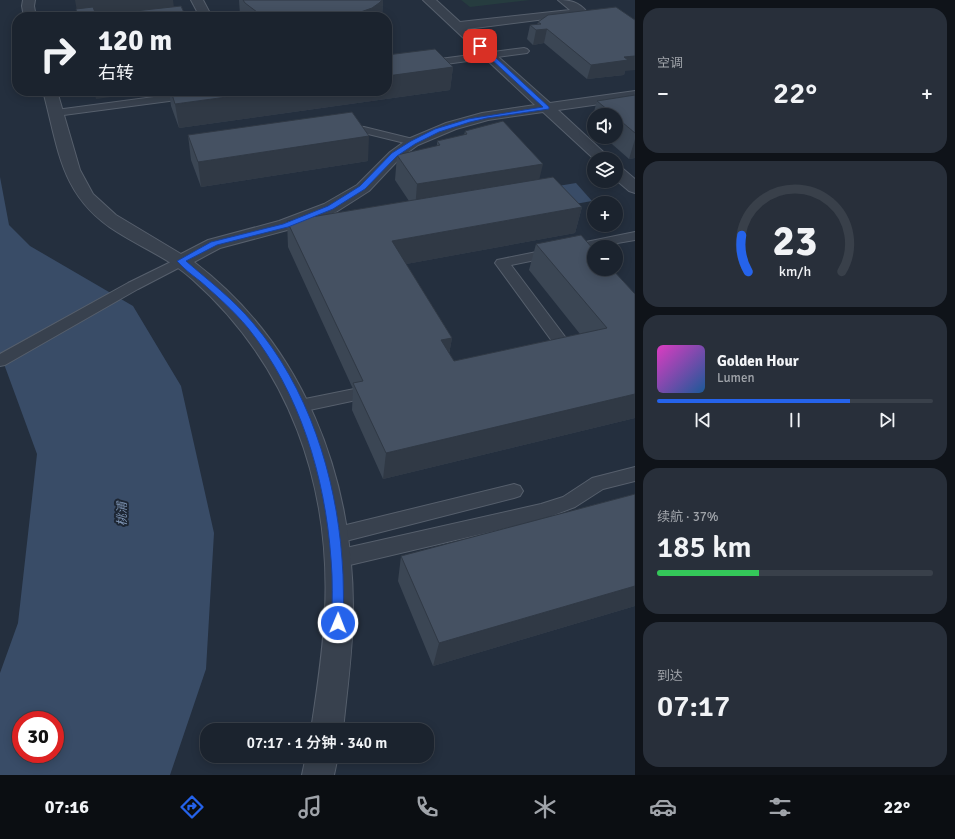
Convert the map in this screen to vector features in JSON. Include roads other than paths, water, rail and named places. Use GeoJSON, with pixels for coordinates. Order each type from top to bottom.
{"type":"FeatureCollection","features":[{"type":"Feature","properties":{"kind":"street"},"geometry":{"type":"LineString","coordinates":[[29,12],[28,6],[30,0]]}},
{"type":"Feature","properties":{"kind":"street"},"geometry":{"type":"LineString","coordinates":[[197,0],[203,12]]}},
{"type":"Feature","properties":{"kind":"street"},"geometry":{"type":"LineString","coordinates":[[429,0],[595,152]]}},
{"type":"Feature","properties":{"kind":"street"},"geometry":{"type":"LineString","coordinates":[[564,0],[580,12]]}},
{"type":"Feature","properties":{"kind":"street"},"geometry":{"type":"LineString","coordinates":[[458,26],[593,11]]}},
{"type":"Feature","properties":{"kind":"street"},"geometry":{"type":"LineString","coordinates":[[181,261],[214,244],[285,226],[330,208],[363,188],[395,155],[413,142],[437,130],[468,120],[635,95]]}},
{"type":"Feature","properties":{"kind":"street"},"geometry":{"type":"LineString","coordinates":[[51,96],[73,174],[85,195],[105,216],[120,227],[181,261],[231,304],[268,348],[284,374],[300,406],[312,437],[323,474],[332,514],[337,559],[339,609],[336,664],[328,723]]}},
{"type":"Feature","properties":{"kind":"street"},"geometry":{"type":"LineString","coordinates":[[623,177],[635,188]]}},
{"type":"Feature","properties":{"kind":"street"},"geometry":{"type":"LineString","coordinates":[[318,775],[321,763]]}},
{"type":"Feature","properties":{"kind":"lane"},"geometry":{"type":"LineString","coordinates":[[392,69],[524,52]]}},
{"type":"Feature","properties":{"kind":"lane"},"geometry":{"type":"LineString","coordinates":[[56,113],[184,96]]}},
{"type":"Feature","properties":{"kind":"lane"},"geometry":{"type":"LineString","coordinates":[[328,129],[351,128],[413,142]]}},
{"type":"Feature","properties":{"kind":"lane"},"geometry":{"type":"LineString","coordinates":[[544,355],[567,350],[502,263],[635,236]]}},
{"type":"Feature","properties":{"kind":"lane"},"geometry":{"type":"LineString","coordinates":[[5,358],[133,286],[181,261]]}},
{"type":"Feature","properties":{"kind":"lane"},"geometry":{"type":"LineString","coordinates":[[300,406],[392,387]]}},
{"type":"Feature","properties":{"kind":"lane"},"geometry":{"type":"LineString","coordinates":[[337,559],[541,512],[569,502],[598,484],[635,474]]}},
{"type":"Feature","properties":{"kind":"lane"},"geometry":{"type":"LineString","coordinates":[[334,536],[514,492]]}},
{"type":"Feature","properties":{"kind":"water","name":"桃浦"},"geometry":{"type":"Polygon","coordinates":[[[0,177],[9,225],[30,246],[133,306],[181,386],[214,533],[206,669],[170,775],[0,775],[0,673],[18,623],[37,454],[4,364],[0,361],[0,177]]]}},
{"type":"Feature","properties":{"kind":"water"},"geometry":{"type":"Polygon","coordinates":[[[576,183],[588,196],[587,202],[575,204],[558,186],[576,183]]]}}]}
